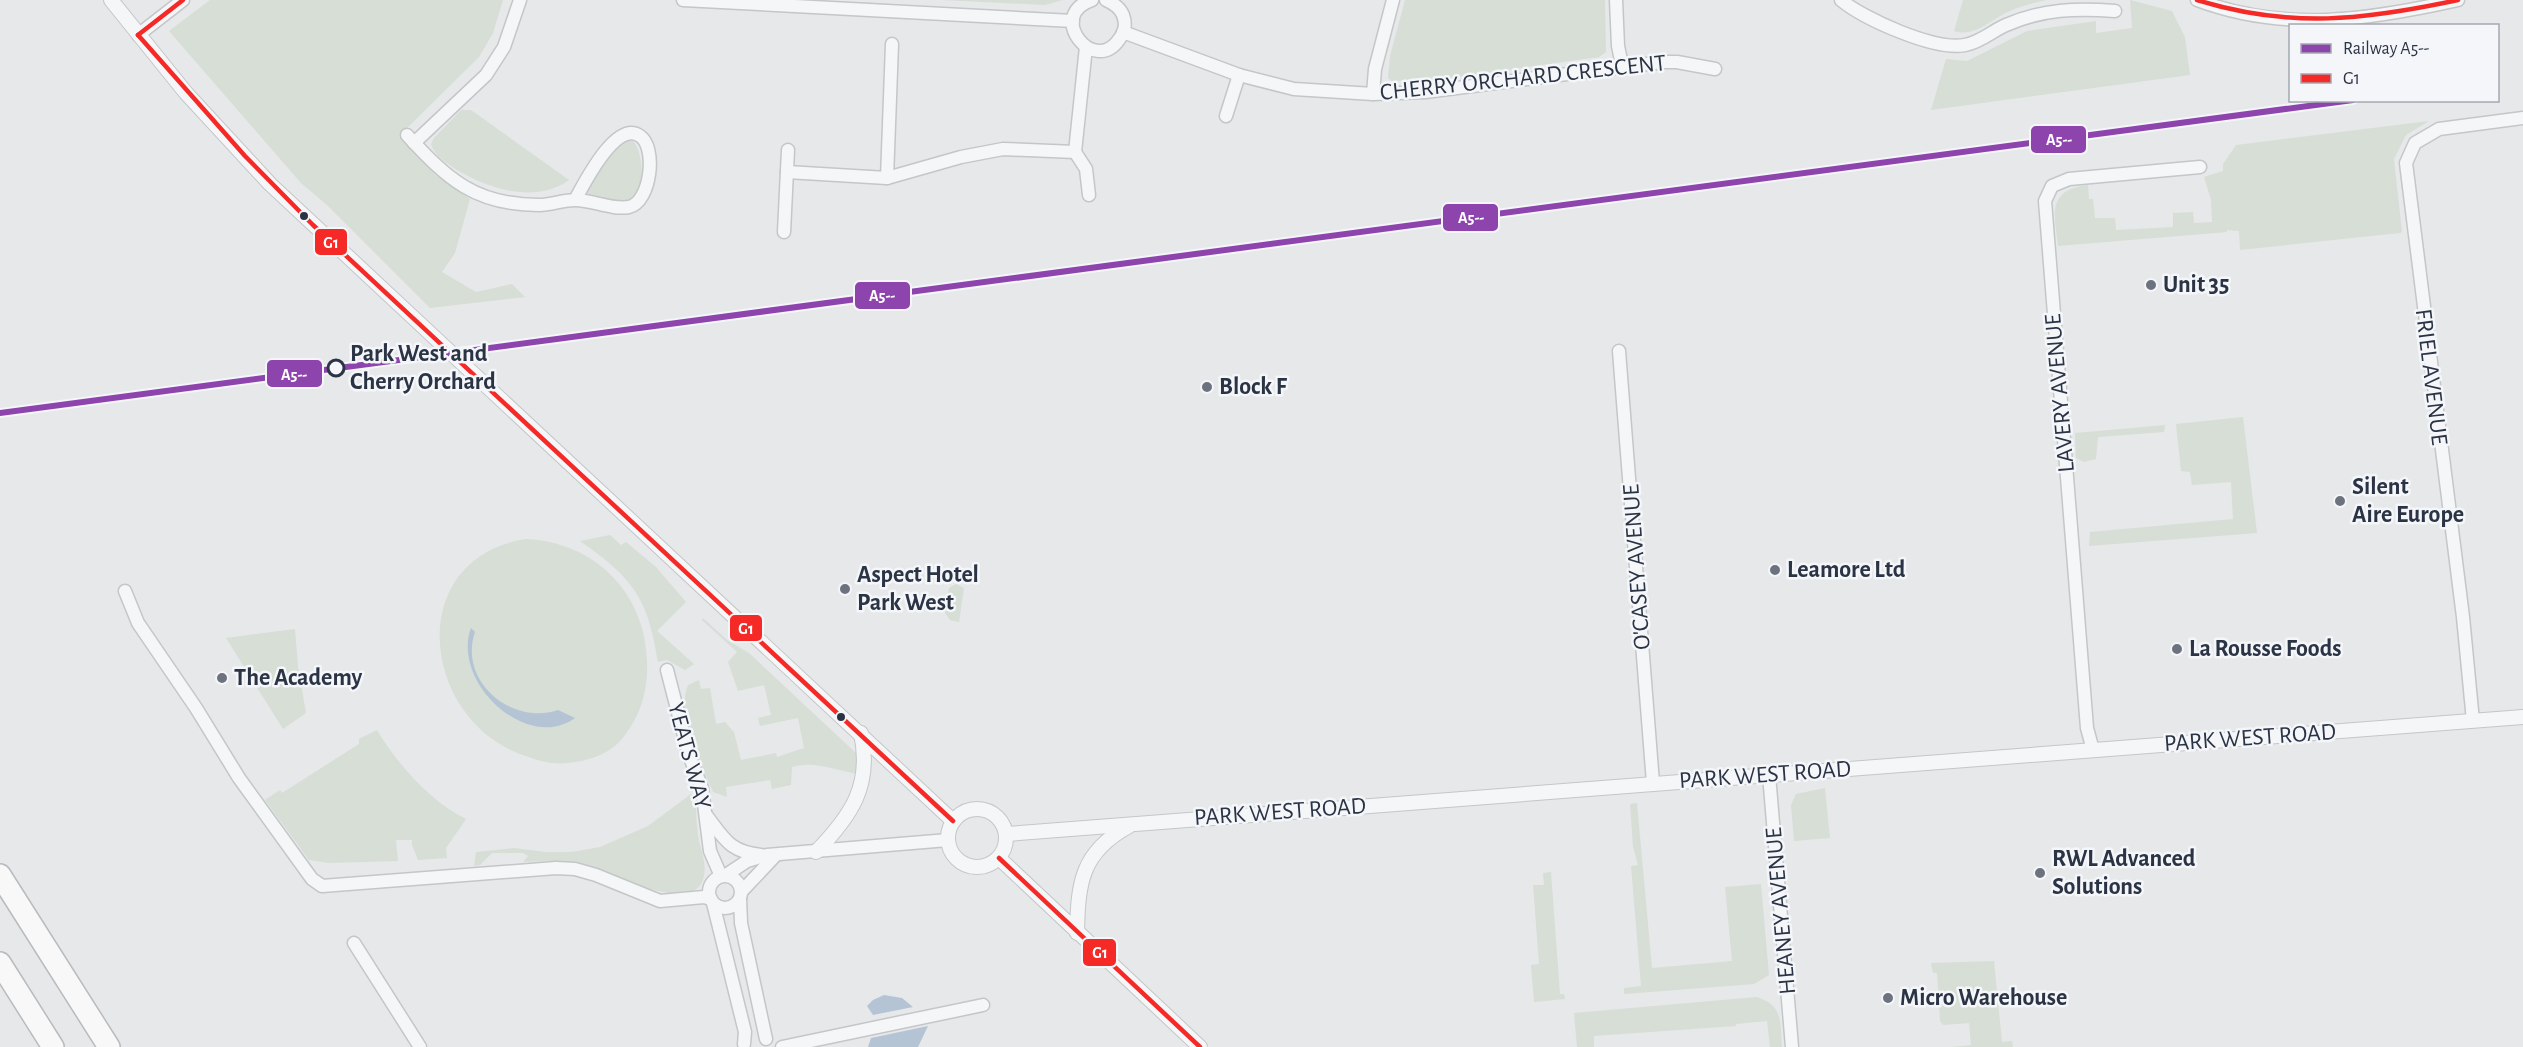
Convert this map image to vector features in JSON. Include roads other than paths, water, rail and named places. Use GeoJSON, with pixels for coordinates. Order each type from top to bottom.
{"type":"FeatureCollection","features":[{"type":"Feature","properties":{"kind":"highway"},"geometry":{"type":"LineString","coordinates":[[0,875],[109,1047]]}},
{"type":"Feature","properties":{"kind":"highway"},"geometry":{"type":"LineString","coordinates":[[0,963],[53,1047]]}},
{"type":"Feature","properties":{"kind":"street"},"geometry":{"type":"LineString","coordinates":[[111,0],[186,93],[270,184],[953,821]]}},
{"type":"Feature","properties":{"kind":"street"},"geometry":{"type":"LineString","coordinates":[[138,34],[183,0]]}},
{"type":"Feature","properties":{"kind":"street"},"geometry":{"type":"LineString","coordinates":[[520,0],[504,47],[486,75],[411,139],[442,170],[471,192],[494,201],[541,205],[575,200],[612,207],[631,207],[643,199],[648,184],[649,156],[644,138],[631,133],[619,137],[588,177],[575,200]]}},
{"type":"Feature","properties":{"kind":"street"},"geometry":{"type":"LineString","coordinates":[[683,0],[1073,21]]}},
{"type":"Feature","properties":{"kind":"street"},"geometry":{"type":"LineString","coordinates":[[1092,0],[1080,6],[1073,21],[1075,36],[1086,47],[1093,50],[1108,49],[1120,39],[1124,32],[1123,15],[1118,8],[1106,0]]}},
{"type":"Feature","properties":{"kind":"street"},"geometry":{"type":"LineString","coordinates":[[1373,94],[1375,69],[1393,0]]}},
{"type":"Feature","properties":{"kind":"street"},"geometry":{"type":"LineString","coordinates":[[1616,0],[1618,46],[1622,65]]}},
{"type":"Feature","properties":{"kind":"street"},"geometry":{"type":"LineString","coordinates":[[1841,0],[1854,11],[1900,32],[1950,45],[1963,46],[1982,39],[2003,26],[2063,5],[2115,11]]}},
{"type":"Feature","properties":{"kind":"street"},"geometry":{"type":"LineString","coordinates":[[2197,0],[2237,12],[2309,20],[2379,17],[2458,0]]}},
{"type":"Feature","properties":{"kind":"street","name":"CHERRY ORCHARD CRESCENT"},"geometry":{"type":"LineString","coordinates":[[1124,32],[1239,75],[1294,88],[1373,94],[1425,92],[1622,65],[1677,62],[1715,69]]}},
{"type":"Feature","properties":{"kind":"street"},"geometry":{"type":"LineString","coordinates":[[887,178],[892,44]]}},
{"type":"Feature","properties":{"kind":"street"},"geometry":{"type":"LineString","coordinates":[[1086,47],[1075,152],[1086,169],[1089,195]]}},
{"type":"Feature","properties":{"kind":"street"},"geometry":{"type":"LineString","coordinates":[[1226,116],[1239,75]]}},
{"type":"Feature","properties":{"kind":"street","name":"FRIEL AVENUE"},"geometry":{"type":"LineString","coordinates":[[2473,721],[2463,618],[2406,183],[2406,163],[2415,143],[2439,129],[2523,118]]}},
{"type":"Feature","properties":{"kind":"street"},"geometry":{"type":"LineString","coordinates":[[787,172],[887,178],[960,157],[1003,149],[1075,152]]}},
{"type":"Feature","properties":{"kind":"street"},"geometry":{"type":"LineString","coordinates":[[784,232],[788,150]]}},
{"type":"Feature","properties":{"kind":"street","name":"LAVERY AVENUE"},"geometry":{"type":"LineString","coordinates":[[2093,750],[2087,728],[2046,197],[2052,186],[2069,179],[2200,167]]}},
{"type":"Feature","properties":{"kind":"street","name":"O'CASEY AVENUE"},"geometry":{"type":"LineString","coordinates":[[1619,351],[1653,783]]}},
{"type":"Feature","properties":{"kind":"street"},"geometry":{"type":"LineString","coordinates":[[125,591],[138,624],[196,708],[239,778],[312,879],[322,886],[556,868],[575,869],[660,901],[704,897],[728,908],[771,856]]}},
{"type":"Feature","properties":{"kind":"street","name":"YEATS WAY"},"geometry":{"type":"LineString","coordinates":[[667,670],[689,755],[702,788],[710,851],[724,876]]}},
{"type":"Feature","properties":{"kind":"street","name":"PARK WEST ROAD"},"geometry":{"type":"LineString","coordinates":[[1007,834],[2523,717]]}},
{"type":"Feature","properties":{"kind":"street"},"geometry":{"type":"LineString","coordinates":[[816,852],[848,814],[859,793],[864,778],[865,756],[861,733]]}},
{"type":"Feature","properties":{"kind":"street","name":"HEANEY AVENUE"},"geometry":{"type":"LineString","coordinates":[[1769,775],[1792,1047]]}},
{"type":"Feature","properties":{"kind":"street"},"geometry":{"type":"LineString","coordinates":[[969,809],[989,811],[1004,824],[1007,834],[1004,851],[999,858],[982,867],[963,864],[950,850],[948,840],[953,821],[969,809]]}},
{"type":"Feature","properties":{"kind":"street"},"geometry":{"type":"LineString","coordinates":[[706,815],[738,851],[771,856]]}},
{"type":"Feature","properties":{"kind":"street"},"geometry":{"type":"LineString","coordinates":[[1077,933],[1079,889],[1088,864],[1098,848],[1133,824]]}},
{"type":"Feature","properties":{"kind":"street"},"geometry":{"type":"LineString","coordinates":[[743,1046],[745,1032],[712,901],[711,885],[747,861],[771,856],[948,840]]}},
{"type":"Feature","properties":{"kind":"street"},"geometry":{"type":"LineString","coordinates":[[999,858],[1200,1047]]}},
{"type":"Feature","properties":{"kind":"street"},"geometry":{"type":"LineString","coordinates":[[724,876],[735,879],[741,895],[741,922],[762,1028],[769,1043]]}},
{"type":"Feature","properties":{"kind":"street"},"geometry":{"type":"LineString","coordinates":[[354,943],[420,1047]]}},
{"type":"Feature","properties":{"kind":"street"},"geometry":{"type":"LineString","coordinates":[[782,1047],[983,1005]]}},
{"type":"Feature","properties":{"kind":"street"},"geometry":{"type":"LineString","coordinates":[[743,1046],[751,1038],[769,1043]]}},
{"type":"Feature","properties":{"kind":"water"},"geometry":{"type":"Polygon","coordinates":[[[471,628],[475,632],[472,650],[474,667],[482,682],[493,695],[507,705],[523,711],[541,713],[558,710],[575,718],[556,726],[536,726],[516,719],[497,706],[482,689],[472,670],[468,649],[471,628]]]}},
{"type":"Feature","properties":{"kind":"water"},"geometry":{"type":"Polygon","coordinates":[[[884,995],[902,998],[913,1007],[873,1015],[867,1006],[884,995]]]}},
{"type":"Feature","properties":{"kind":"water"},"geometry":{"type":"Polygon","coordinates":[[[928,1026],[918,1047],[868,1047],[871,1038],[928,1026]]]}},
{"type":"Feature","properties":{"kind":"rail line","name":"A5--"},"geometry":{"type":"LineString","coordinates":[[0,413],[2338,102]]}},
{"type":"Feature","properties":{"kind":"place","name":"Unit 35"},"geometry":{"type":"Point","coordinates":[2151,285]}},
{"type":"Feature","properties":{"kind":"place","name":"Park West and Cherry Orchard"},"geometry":{"type":"Point","coordinates":[336,368]}},
{"type":"Feature","properties":{"kind":"place","name":"Block F"},"geometry":{"type":"Point","coordinates":[1207,387]}},
{"type":"Feature","properties":{"kind":"place","name":"Silent Aire Europe"},"geometry":{"type":"Point","coordinates":[2340,501]}},
{"type":"Feature","properties":{"kind":"place","name":"Leamore Ltd"},"geometry":{"type":"Point","coordinates":[1775,570]}},
{"type":"Feature","properties":{"kind":"place","name":"Aspect Hotel Park West"},"geometry":{"type":"Point","coordinates":[845,589]}},
{"type":"Feature","properties":{"kind":"place","name":"La Rousse Foods"},"geometry":{"type":"Point","coordinates":[2177,649]}},
{"type":"Feature","properties":{"kind":"place","name":"The Academy"},"geometry":{"type":"Point","coordinates":[222,678]}},
{"type":"Feature","properties":{"kind":"place","name":"RWL Advanced Solutions"},"geometry":{"type":"Point","coordinates":[2040,873]}},
{"type":"Feature","properties":{"kind":"place","name":"Micro Warehouse"},"geometry":{"type":"Point","coordinates":[1888,998]}}]}
